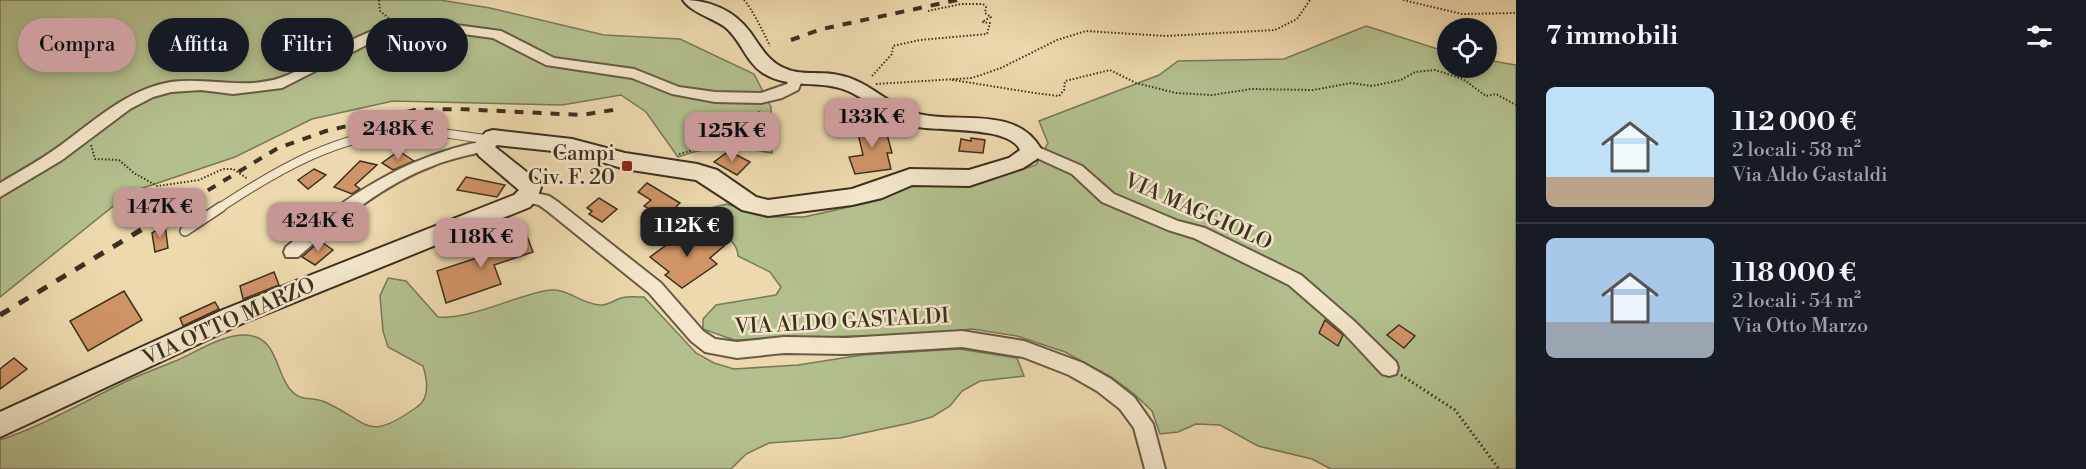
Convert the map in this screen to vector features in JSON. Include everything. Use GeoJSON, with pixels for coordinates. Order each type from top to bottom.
{"type":"FeatureCollection","features":[{"type":"Feature","properties":{"kind":"main road"},"geometry":{"type":"LineString","coordinates":[[527,197],[530,190],[528,184],[486,143],[500,137],[572,146],[625,161],[685,169],[709,176],[750,204],[780,207],[852,198],[874,192],[910,177],[969,177],[1022,161],[1030,154],[1031,148],[1027,139],[1007,130],[932,123],[900,115],[887,109],[868,83],[835,80],[792,85],[767,67],[738,29],[692,0]]}},
{"type":"Feature","properties":{"kind":"main road","name":"VIA OTTO MARZO"},"geometry":{"type":"LineString","coordinates":[[0,425],[234,316],[517,204],[527,197]]}},
{"type":"Feature","properties":{"kind":"street"},"geometry":{"type":"LineString","coordinates":[[468,30],[496,34],[551,62],[634,74],[676,91],[715,97],[761,98],[792,85]]}},
{"type":"Feature","properties":{"kind":"street"},"geometry":{"type":"LineString","coordinates":[[0,191],[88,134],[124,106],[148,93],[181,86],[201,85],[233,90],[282,83],[366,40]]}},
{"type":"Feature","properties":{"kind":"street"},"geometry":{"type":"LineString","coordinates":[[292,252],[363,194],[382,182],[447,153],[486,143]]}},
{"type":"Feature","properties":{"kind":"street","name":"VIA MAGGIOLO"},"geometry":{"type":"LineString","coordinates":[[1031,148],[1077,170],[1108,198],[1174,226],[1199,233],[1295,280],[1348,326],[1389,368]]}},
{"type":"Feature","properties":{"kind":"street","name":"VIA ALDO GASTALDI"},"geometry":{"type":"LineString","coordinates":[[527,197],[543,200],[552,206],[655,288],[698,336],[711,346],[737,350],[784,345],[846,346],[962,339],[1024,349],[1076,369],[1104,385],[1127,403],[1143,424],[1155,469]]}},
{"type":"Feature","properties":{"kind":"lane"},"geometry":{"type":"LineString","coordinates":[[185,231],[255,185],[330,147],[379,133],[411,130],[486,143]]}},
{"type":"Feature","properties":{"kind":"path"},"geometry":{"type":"LineString","coordinates":[[378,0],[380,11],[388,18]]}},
{"type":"Feature","properties":{"kind":"path"},"geometry":{"type":"LineString","coordinates":[[744,0],[750,7],[751,15],[766,35],[772,50]]}},
{"type":"Feature","properties":{"kind":"path"},"geometry":{"type":"LineString","coordinates":[[868,83],[972,78],[1003,68],[1033,51],[1086,31],[1166,36],[1275,30],[1297,19],[1310,0]]}},
{"type":"Feature","properties":{"kind":"path"},"geometry":{"type":"LineString","coordinates":[[1403,0],[1462,14],[1516,13]]}},
{"type":"Feature","properties":{"kind":"path"},"geometry":{"type":"LineString","coordinates":[[868,83],[892,54],[893,46],[920,39],[987,34],[990,23],[982,22],[991,17],[985,13],[986,7],[983,4],[975,6],[961,4],[928,11]]}},
{"type":"Feature","properties":{"kind":"path"},"geometry":{"type":"LineString","coordinates":[[952,80],[998,86],[1010,91],[1059,96],[1064,90],[1065,81],[1110,70],[1136,83],[1176,93],[1212,95],[1251,89],[1313,90],[1351,83],[1371,86],[1377,82],[1400,81],[1414,72],[1428,71],[1448,72],[1468,80],[1486,96],[1496,94],[1516,105]]}},
{"type":"Feature","properties":{"kind":"path"},"geometry":{"type":"LineString","coordinates":[[660,166],[682,152],[710,146],[739,132],[758,112],[792,85]]}},
{"type":"Feature","properties":{"kind":"path"},"geometry":{"type":"LineString","coordinates":[[88,134],[95,159],[119,160],[134,173],[157,186],[199,180],[228,168],[255,185]]}},
{"type":"Feature","properties":{"kind":"path"},"geometry":{"type":"LineString","coordinates":[[1389,368],[1455,410],[1499,469]]}},
{"type":"Feature","properties":{"kind":"green space"},"geometry":{"type":"Polygon","coordinates":[[[0,0],[440,0],[490,8],[604,35],[680,39],[754,74],[771,107],[772,153],[746,148],[715,147],[678,157],[646,112],[621,95],[562,105],[393,101],[312,119],[235,157],[131,192],[0,297],[0,0]]]}},
{"type":"Feature","properties":{"kind":"green space"},"geometry":{"type":"Polygon","coordinates":[[[1366,26],[1437,49],[1437,78],[1497,78],[1497,62],[1516,65],[1516,469],[1331,469],[1312,459],[1258,446],[1220,425],[1196,424],[1178,432],[1160,434],[1152,411],[1111,377],[1065,352],[1017,336],[972,329],[876,339],[854,336],[734,340],[703,329],[703,319],[716,305],[776,295],[781,287],[770,272],[738,256],[732,242],[712,223],[710,208],[727,204],[767,217],[804,217],[880,200],[920,183],[973,186],[1036,165],[1048,143],[1039,121],[1159,75],[1178,61],[1284,59],[1366,26]]]}},
{"type":"Feature","properties":{"kind":"green space"},"geometry":{"type":"Polygon","coordinates":[[[388,278],[406,281],[438,317],[464,315],[531,294],[552,290],[600,305],[624,297],[644,297],[696,353],[714,363],[734,369],[798,365],[862,355],[959,349],[1017,358],[1024,376],[980,381],[962,391],[950,406],[932,417],[910,423],[840,438],[769,443],[746,454],[731,469],[0,469],[0,440],[49,420],[127,381],[237,335],[256,337],[264,341],[274,355],[284,380],[298,396],[325,402],[369,426],[378,427],[388,424],[417,407],[424,399],[427,388],[423,366],[388,347],[383,331],[380,296],[388,278]]]}},
{"type":"Feature","properties":{"kind":"building"},"geometry":{"type":"Polygon","coordinates":[[[884,123],[892,153],[887,153],[891,169],[855,174],[849,157],[863,155],[856,125],[884,123]]]}},
{"type":"Feature","properties":{"kind":"building"},"geometry":{"type":"Polygon","coordinates":[[[971,138],[985,140],[983,153],[959,151],[961,139],[971,141],[971,138]]]}},
{"type":"Feature","properties":{"kind":"building"},"geometry":{"type":"Polygon","coordinates":[[[399,151],[414,161],[393,170],[382,163],[399,151]]]}},
{"type":"Feature","properties":{"kind":"building"},"geometry":{"type":"Polygon","coordinates":[[[729,151],[750,162],[737,175],[714,162],[729,151]]]}},
{"type":"Feature","properties":{"kind":"building"},"geometry":{"type":"Polygon","coordinates":[[[360,161],[377,165],[355,185],[360,189],[352,194],[334,187],[360,161]]]}},
{"type":"Feature","properties":{"kind":"building"},"geometry":{"type":"Polygon","coordinates":[[[314,169],[326,175],[308,189],[298,180],[314,169]]]}},
{"type":"Feature","properties":{"kind":"building"},"geometry":{"type":"Polygon","coordinates":[[[466,177],[505,185],[497,197],[457,190],[466,177]]]}},
{"type":"Feature","properties":{"kind":"building"},"geometry":{"type":"Polygon","coordinates":[[[647,183],[680,203],[665,218],[644,206],[651,200],[638,192],[647,183]]]}},
{"type":"Feature","properties":{"kind":"building"},"geometry":{"type":"Polygon","coordinates":[[[599,198],[617,209],[602,222],[589,214],[592,211],[587,208],[599,198]]]}},
{"type":"Feature","properties":{"kind":"building"},"geometry":{"type":"Polygon","coordinates":[[[165,225],[168,248],[155,252],[152,233],[165,225]]]}},
{"type":"Feature","properties":{"kind":"building"},"geometry":{"type":"Polygon","coordinates":[[[688,229],[707,244],[715,238],[724,246],[710,258],[717,264],[682,288],[665,275],[669,272],[650,257],[688,229]]]}},
{"type":"Feature","properties":{"kind":"building"},"geometry":{"type":"Polygon","coordinates":[[[525,231],[533,252],[494,265],[501,284],[446,303],[437,271],[504,249],[500,237],[525,231]]]}},
{"type":"Feature","properties":{"kind":"building"},"geometry":{"type":"Polygon","coordinates":[[[320,241],[333,250],[315,265],[302,257],[320,241]]]}},
{"type":"Feature","properties":{"kind":"building"},"geometry":{"type":"Polygon","coordinates":[[[274,272],[279,285],[243,299],[240,286],[274,272]]]}},
{"type":"Feature","properties":{"kind":"building"},"geometry":{"type":"Polygon","coordinates":[[[124,291],[142,320],[88,351],[70,321],[124,291]]]}},
{"type":"Feature","properties":{"kind":"building"},"geometry":{"type":"Polygon","coordinates":[[[215,302],[219,309],[183,326],[180,318],[215,302]]]}},
{"type":"Feature","properties":{"kind":"building"},"geometry":{"type":"Polygon","coordinates":[[[1325,320],[1343,335],[1338,346],[1319,333],[1325,320]]]}},
{"type":"Feature","properties":{"kind":"building"},"geometry":{"type":"Polygon","coordinates":[[[1399,325],[1415,336],[1404,348],[1387,335],[1399,325]]]}},
{"type":"Feature","properties":{"kind":"building"},"geometry":{"type":"Polygon","coordinates":[[[14,358],[27,369],[0,389],[0,369],[14,358]]]}},
{"type":"Feature","properties":{"kind":"railway"},"geometry":{"type":"LineString","coordinates":[[791,40],[822,29],[957,0]]}},
{"type":"Feature","properties":{"kind":"railway"},"geometry":{"type":"LineString","coordinates":[[177,209],[278,148],[326,131],[415,110],[458,109],[582,115],[619,109]]}},
{"type":"Feature","properties":{"kind":"railway"},"geometry":{"type":"LineString","coordinates":[[0,315],[179,207]]}},
{"type":"Feature","properties":{"kind":"place","name":"Campi Civ. F. 20"},"geometry":{"type":"Point","coordinates":[627,166]}}]}
